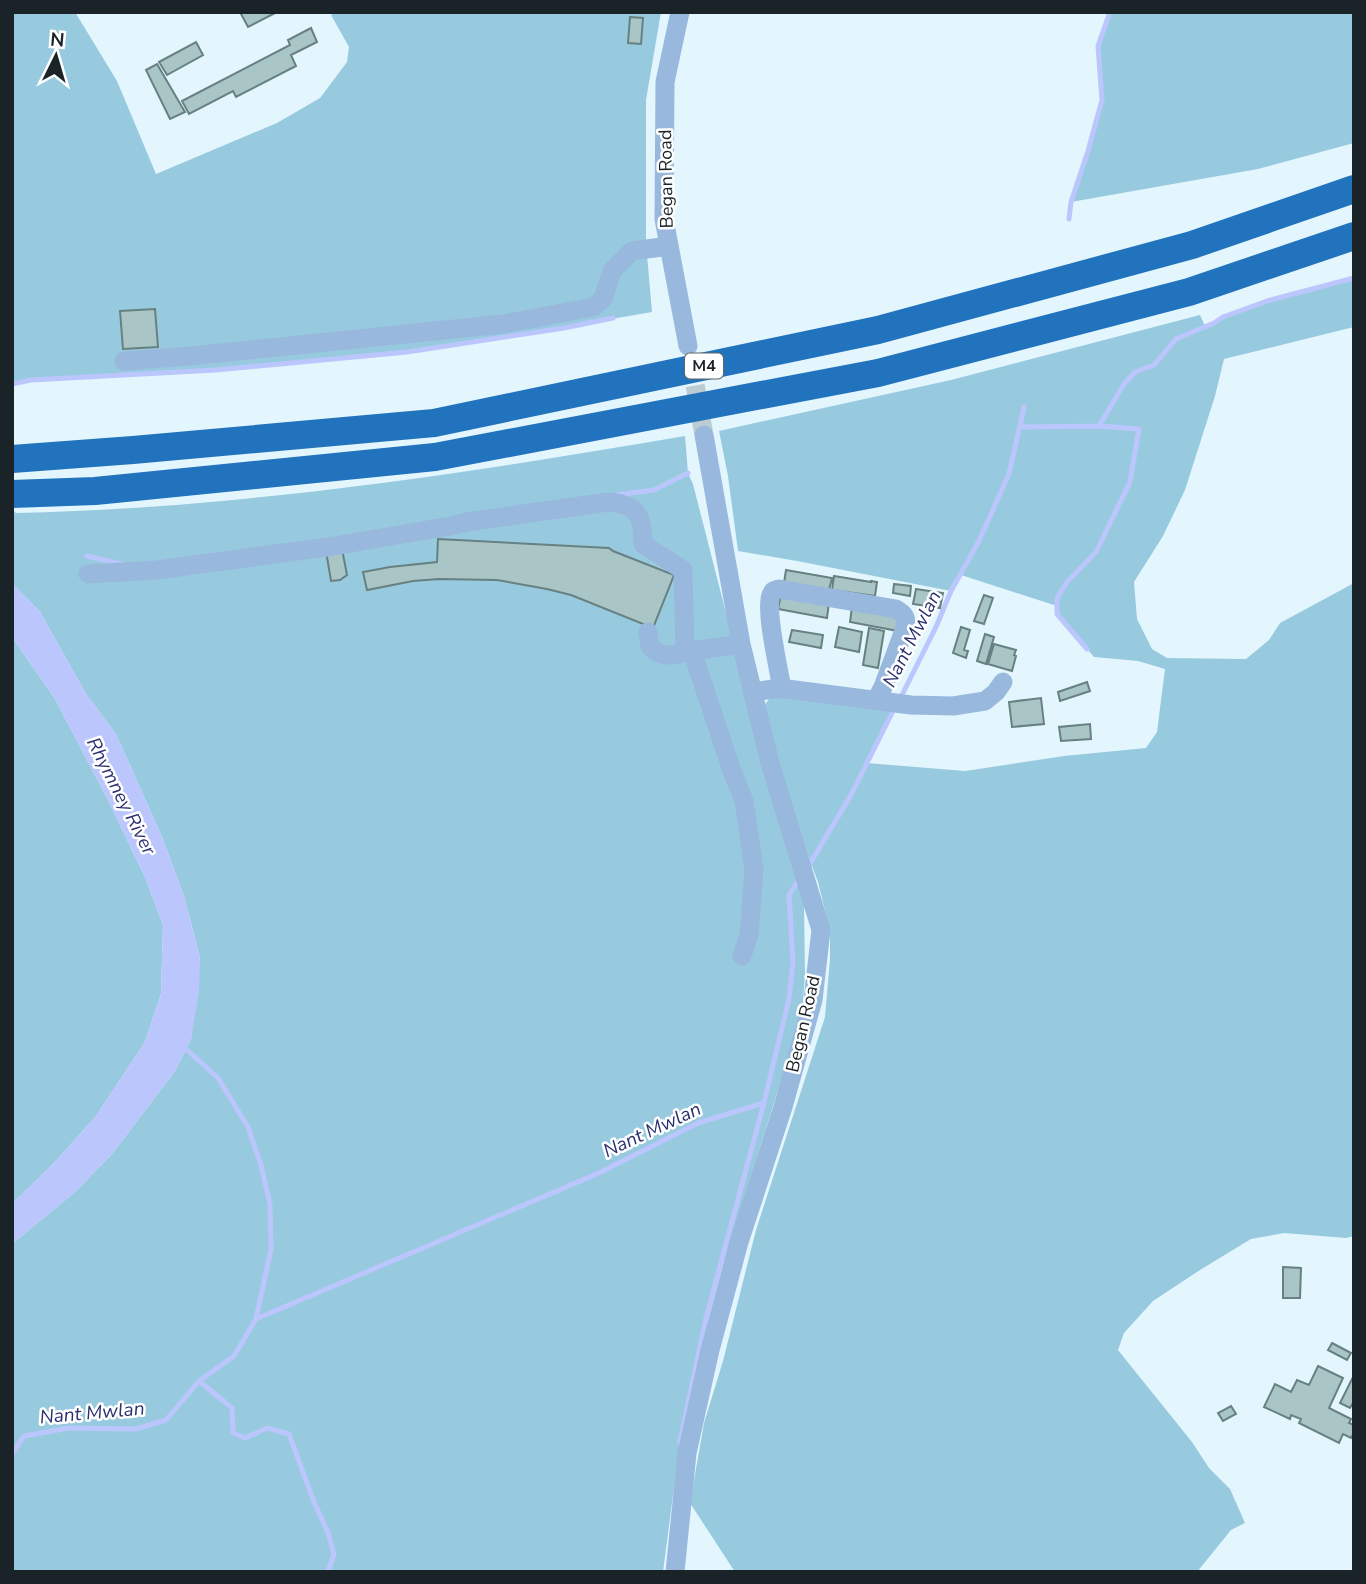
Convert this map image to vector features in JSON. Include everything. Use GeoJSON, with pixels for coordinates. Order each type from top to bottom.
{"type":"FeatureCollection","features":[{"type":"Feature","properties":{"kind":"highway","name":"M4"},"geometry":{"type":"LineString","coordinates":[[25,458],[433,423],[878,330],[1192,245],[1354,189]]}},
{"type":"Feature","properties":{"kind":"highway","name":"M4"},"geometry":{"type":"LineString","coordinates":[[12,494],[94,491],[435,457],[878,373],[1189,292],[1354,236]]}},
{"type":"Feature","properties":{"kind":"street","name":"Began Road"},"geometry":{"type":"LineString","coordinates":[[680,12],[664,82],[664,219],[688,346]]}},
{"type":"Feature","properties":{"kind":"street"},"geometry":{"type":"LineString","coordinates":[[124,361],[503,324],[593,307],[603,299],[612,271],[632,251],[669,246]]}},
{"type":"Feature","properties":{"kind":"street","name":"Began Road"},"geometry":{"type":"LineString","coordinates":[[675,1572],[687,1453],[707,1363],[739,1241],[783,1107],[813,1000],[821,930],[769,763],[752,692],[704,435]]}},
{"type":"Feature","properties":{"kind":"street"},"geometry":{"type":"LineString","coordinates":[[88,575],[157,570],[334,546],[467,522],[608,502],[623,503],[634,510],[643,524],[643,544],[683,570],[688,651],[744,801],[754,870],[750,935],[741,956]]}},
{"type":"Feature","properties":{"kind":"street"},"geometry":{"type":"LineString","coordinates":[[782,689],[769,613],[772,593],[779,589],[896,609],[904,614],[906,625],[883,687],[881,701]]}},
{"type":"Feature","properties":{"kind":"street"},"geometry":{"type":"LineString","coordinates":[[648,632],[650,646],[658,654],[668,655],[741,644]]}},
{"type":"Feature","properties":{"kind":"street"},"geometry":{"type":"LineString","coordinates":[[752,692],[782,689],[911,705],[953,706],[985,701],[1003,682]]}},
{"type":"Feature","properties":{"kind":"shaded area"},"geometry":{"type":"Polygon","coordinates":[[[12,12],[75,12],[117,81],[156,174],[277,123],[320,98],[347,62],[349,47],[331,15],[336,12],[661,12],[646,100],[646,243],[652,312],[407,352],[266,366],[31,380],[12,384],[12,12]]]}},
{"type":"Feature","properties":{"kind":"shaded area"},"geometry":{"type":"Polygon","coordinates":[[[1110,12],[1354,12],[1354,143],[1258,169],[1071,202],[1102,100],[1098,46],[1110,12]]]}},
{"type":"Feature","properties":{"kind":"shaded area"},"geometry":{"type":"Polygon","coordinates":[[[1354,278],[1354,327],[1224,359],[1185,490],[1163,536],[1134,582],[1137,619],[1152,649],[1167,658],[1246,659],[1269,640],[1280,623],[1354,583],[1354,1236],[1346,1238],[1284,1233],[1251,1239],[1153,1301],[1124,1333],[1118,1350],[1192,1442],[1209,1468],[1230,1489],[1245,1523],[1231,1530],[1197,1572],[735,1572],[690,1503],[704,1423],[723,1361],[756,1230],[825,1017],[830,959],[830,931],[818,882],[793,816],[764,706],[774,692],[896,707],[867,763],[965,771],[1064,756],[1146,748],[1157,732],[1165,669],[1138,661],[1094,657],[1057,614],[1057,606],[961,575],[951,591],[738,551],[719,431],[951,380],[1200,315],[1205,326],[1267,301],[1354,278]]]}},
{"type":"Feature","properties":{"kind":"shaded area"},"geometry":{"type":"Polygon","coordinates":[[[685,436],[688,473],[804,902],[805,975],[802,1014],[706,1318],[680,1442],[663,1572],[12,1572],[12,1244],[75,1192],[112,1154],[175,1071],[191,1039],[200,958],[184,896],[162,837],[116,734],[86,694],[40,612],[12,583],[12,509],[16,513],[100,510],[351,487],[685,436]]]}},
{"type":"Feature","properties":{"kind":"shaded area"},"geometry":{"type":"Polygon","coordinates":[[[12,637],[55,699],[107,798],[145,877],[163,925],[161,994],[145,1042],[96,1116],[12,1204],[12,637]]]}},
{"type":"Feature","properties":{"kind":"water","name":"Rhymney River"},"geometry":{"type":"Polygon","coordinates":[[[12,583],[40,612],[86,694],[116,734],[162,837],[184,896],[200,958],[199,992],[191,1039],[175,1071],[112,1154],[75,1192],[12,1244],[12,1204],[96,1116],[145,1042],[161,994],[163,925],[145,877],[107,798],[55,699],[12,637],[12,583]]]}},
{"type":"Feature","properties":{"kind":"building"},"geometry":{"type":"Polygon","coordinates":[[[240,12],[277,12],[248,27],[240,12]]]}},
{"type":"Feature","properties":{"kind":"building"},"geometry":{"type":"Polygon","coordinates":[[[630,17],[643,18],[641,44],[628,43],[630,17]]]}},
{"type":"Feature","properties":{"kind":"building"},"geometry":{"type":"Polygon","coordinates":[[[311,28],[317,42],[291,55],[296,66],[236,97],[233,91],[189,114],[182,101],[290,45],[288,40],[311,28]]]}},
{"type":"Feature","properties":{"kind":"building"},"geometry":{"type":"Polygon","coordinates":[[[196,42],[203,55],[167,75],[159,62],[196,42]]]}},
{"type":"Feature","properties":{"kind":"building"},"geometry":{"type":"Polygon","coordinates":[[[157,64],[185,112],[170,119],[146,70],[157,64]]]}},
{"type":"Feature","properties":{"kind":"building"},"geometry":{"type":"Polygon","coordinates":[[[155,309],[158,347],[123,349],[120,311],[155,309]]]}},
{"type":"Feature","properties":{"kind":"building"},"geometry":{"type":"Polygon","coordinates":[[[438,539],[609,548],[674,575],[653,628],[571,595],[497,580],[413,581],[367,590],[363,572],[437,562],[438,539]]]}},
{"type":"Feature","properties":{"kind":"building"},"geometry":{"type":"Polygon","coordinates":[[[342,549],[347,575],[340,580],[331,581],[326,551],[342,549]]]}},
{"type":"Feature","properties":{"kind":"building"},"geometry":{"type":"Polygon","coordinates":[[[786,570],[832,578],[829,590],[784,583],[786,570]]]}},
{"type":"Feature","properties":{"kind":"building"},"geometry":{"type":"Polygon","coordinates":[[[834,576],[877,582],[875,596],[832,590],[834,576]]]}},
{"type":"Feature","properties":{"kind":"building"},"geometry":{"type":"Polygon","coordinates":[[[894,584],[911,586],[910,596],[893,593],[894,584]]]}},
{"type":"Feature","properties":{"kind":"building"},"geometry":{"type":"Polygon","coordinates":[[[916,589],[943,593],[940,608],[913,604],[916,589]]]}},
{"type":"Feature","properties":{"kind":"building"},"geometry":{"type":"Polygon","coordinates":[[[781,595],[829,603],[827,618],[778,609],[781,595]]]}},
{"type":"Feature","properties":{"kind":"building"},"geometry":{"type":"Polygon","coordinates":[[[984,595],[993,598],[984,624],[974,621],[984,595]]]}},
{"type":"Feature","properties":{"kind":"building"},"geometry":{"type":"Polygon","coordinates":[[[852,607],[901,616],[898,631],[850,622],[852,607]]]}},
{"type":"Feature","properties":{"kind":"building"},"geometry":{"type":"Polygon","coordinates":[[[839,627],[862,632],[859,652],[835,647],[839,627]]]}},
{"type":"Feature","properties":{"kind":"building"},"geometry":{"type":"Polygon","coordinates":[[[961,627],[970,630],[964,650],[968,651],[966,658],[953,653],[961,627]]]}},
{"type":"Feature","properties":{"kind":"building"},"geometry":{"type":"Polygon","coordinates":[[[869,628],[884,631],[878,668],[863,665],[869,628]]]}},
{"type":"Feature","properties":{"kind":"building"},"geometry":{"type":"Polygon","coordinates":[[[792,630],[823,635],[821,648],[789,642],[792,630]]]}},
{"type":"Feature","properties":{"kind":"building"},"geometry":{"type":"Polygon","coordinates":[[[985,634],[994,637],[986,664],[977,661],[985,634]]]}},
{"type":"Feature","properties":{"kind":"building"},"geometry":{"type":"Polygon","coordinates":[[[994,644],[1016,650],[1012,671],[988,664],[994,644]]]}},
{"type":"Feature","properties":{"kind":"building"},"geometry":{"type":"Polygon","coordinates":[[[1087,682],[1090,691],[1060,701],[1058,692],[1087,682]]]}},
{"type":"Feature","properties":{"kind":"building"},"geometry":{"type":"Polygon","coordinates":[[[1041,698],[1044,724],[1012,727],[1009,702],[1041,698]]]}},
{"type":"Feature","properties":{"kind":"building"},"geometry":{"type":"Polygon","coordinates":[[[1090,724],[1091,739],[1061,741],[1059,727],[1090,724]]]}},
{"type":"Feature","properties":{"kind":"building"},"geometry":{"type":"Polygon","coordinates":[[[1283,1267],[1301,1268],[1300,1298],[1283,1298],[1283,1267]]]}},
{"type":"Feature","properties":{"kind":"building"},"geometry":{"type":"Polygon","coordinates":[[[1332,1343],[1351,1353],[1347,1360],[1328,1350],[1332,1343]]]}},
{"type":"Feature","properties":{"kind":"building"},"geometry":{"type":"Polygon","coordinates":[[[1318,1366],[1343,1378],[1329,1408],[1351,1419],[1349,1423],[1354,1425],[1354,1433],[1351,1438],[1343,1434],[1339,1443],[1299,1423],[1301,1419],[1291,1415],[1290,1419],[1264,1407],[1275,1384],[1291,1392],[1297,1380],[1309,1385],[1318,1366]]]}},
{"type":"Feature","properties":{"kind":"building"},"geometry":{"type":"Polygon","coordinates":[[[1353,1377],[1354,1401],[1350,1408],[1340,1403],[1353,1377]]]}},
{"type":"Feature","properties":{"kind":"building"},"geometry":{"type":"Polygon","coordinates":[[[1231,1406],[1236,1414],[1223,1421],[1218,1413],[1231,1406]]]}},
{"type":"Feature","properties":{"kind":"waterway","name":"Nant Mwlan"},"geometry":{"type":"LineString","coordinates":[[1069,219],[1071,202],[1102,100],[1098,46],[1110,12]]}},
{"type":"Feature","properties":{"kind":"waterway"},"geometry":{"type":"LineString","coordinates":[[1099,426],[1124,384],[1135,372],[1154,365],[1176,339],[1223,317],[1267,301],[1354,278]]}},
{"type":"Feature","properties":{"kind":"waterway"},"geometry":{"type":"LineString","coordinates":[[12,384],[31,380],[216,370],[407,352],[613,318]]}},
{"type":"Feature","properties":{"kind":"waterway","name":"Nant Mwlan"},"geometry":{"type":"LineString","coordinates":[[900,699],[951,591],[979,541],[1009,474],[1024,407]]}},
{"type":"Feature","properties":{"kind":"waterway"},"geometry":{"type":"LineString","coordinates":[[1020,427],[1099,426],[1139,429],[1130,482],[1096,552],[1067,582],[1057,598],[1057,614],[1087,649]]}},
{"type":"Feature","properties":{"kind":"waterway"},"geometry":{"type":"LineString","coordinates":[[616,495],[654,490],[688,473]]}},
{"type":"Feature","properties":{"kind":"waterway"},"geometry":{"type":"LineString","coordinates":[[87,556],[121,564]]}},
{"type":"Feature","properties":{"kind":"waterway","name":"Nant Mwlan"},"geometry":{"type":"LineString","coordinates":[[808,867],[851,795],[895,707]]}},
{"type":"Feature","properties":{"kind":"waterway","name":"Nant Mwlan"},"geometry":{"type":"LineString","coordinates":[[12,1454],[24,1436],[69,1428],[136,1429],[166,1420],[199,1381],[234,1356],[256,1319],[599,1173],[698,1123],[764,1103],[789,999],[793,962],[789,895],[800,878]]}},
{"type":"Feature","properties":{"kind":"waterway"},"geometry":{"type":"LineString","coordinates":[[186,1049],[218,1078],[248,1127],[261,1165],[270,1204],[271,1249],[256,1319]]}},
{"type":"Feature","properties":{"kind":"waterway"},"geometry":{"type":"LineString","coordinates":[[680,1442],[706,1318],[764,1103]]}},
{"type":"Feature","properties":{"kind":"waterway"},"geometry":{"type":"LineString","coordinates":[[199,1381],[232,1408],[233,1433],[245,1438],[267,1428],[289,1434],[334,1554],[328,1572]]}},
{"type":"Feature","properties":{"kind":"tunnel"},"geometry":{"type":"LineString","coordinates":[[690,357],[704,435]]}}]}
